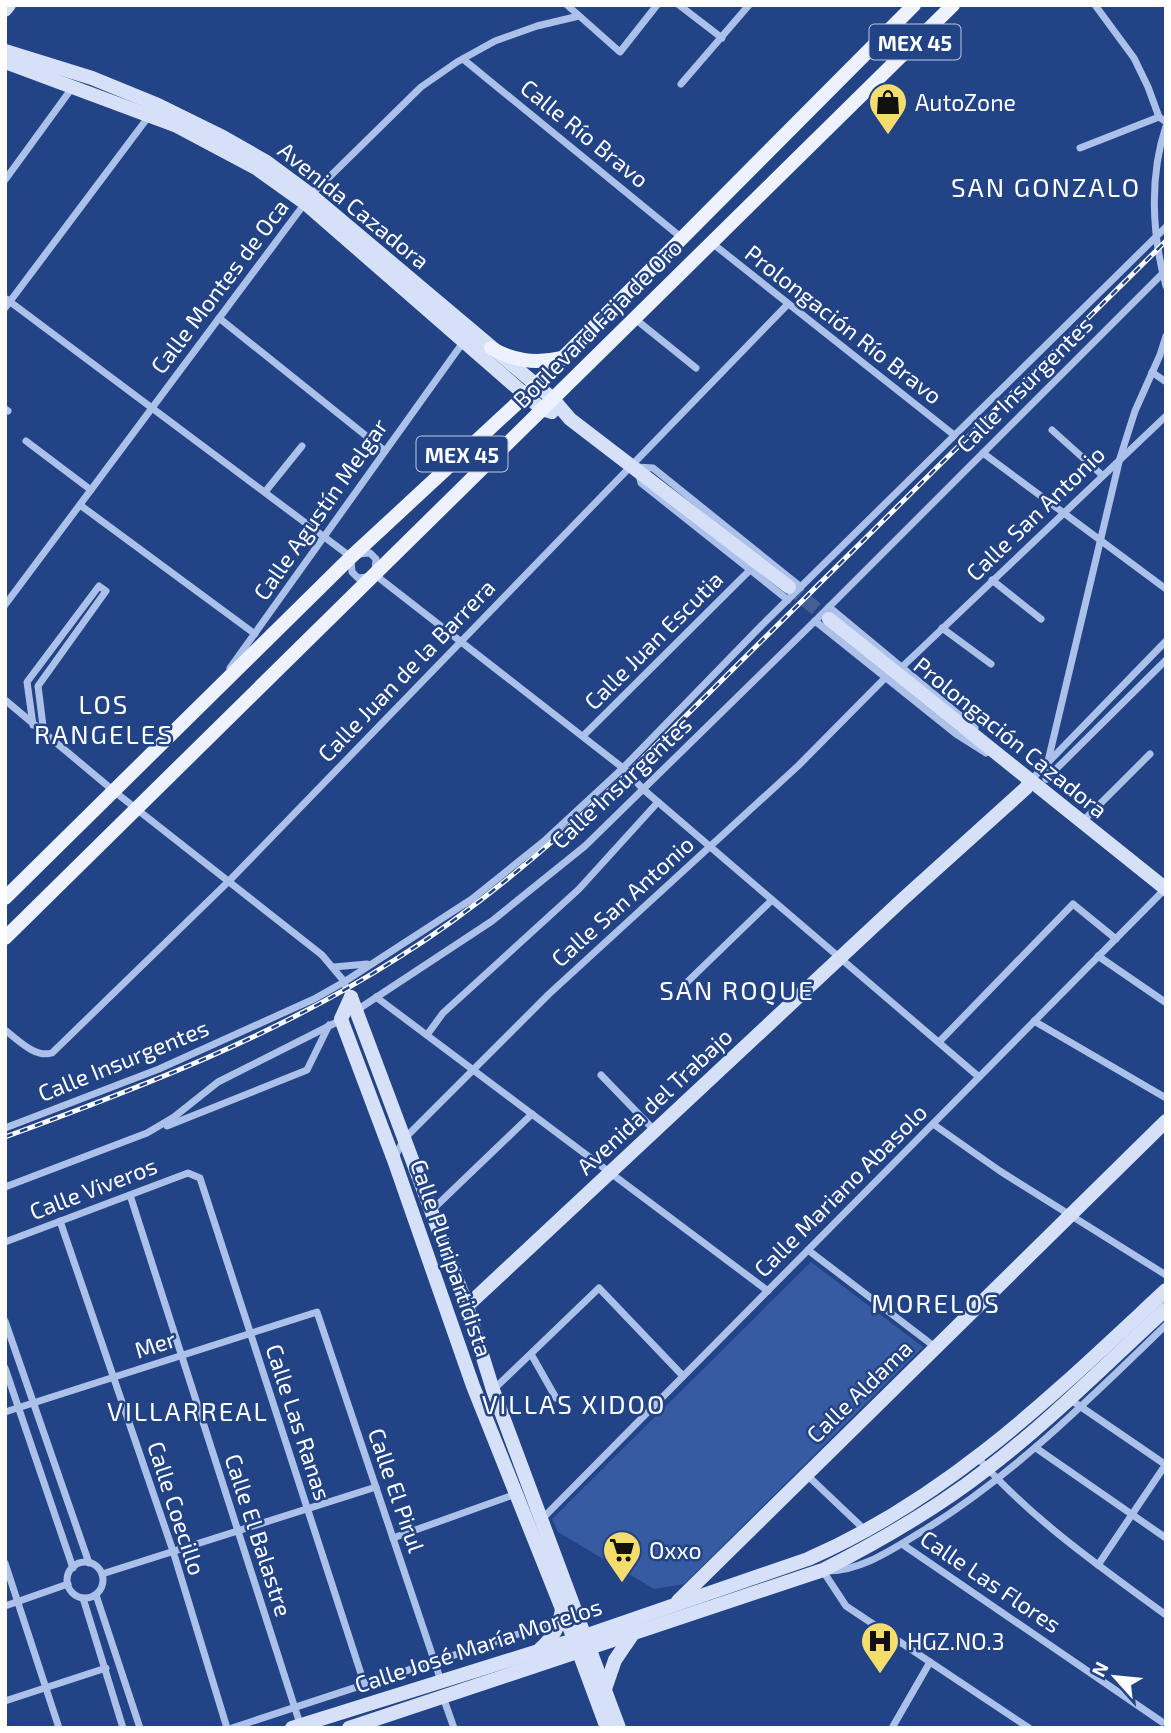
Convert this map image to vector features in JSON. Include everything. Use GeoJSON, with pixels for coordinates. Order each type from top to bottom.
{"type":"FeatureCollection","features":[{"type":"Feature","properties":{"kind":"main road","name":"Boulevard Faja de Oro"},"geometry":{"type":"LineString","coordinates":[[5,898],[351,557],[531,390],[914,5]]}},
{"type":"Feature","properties":{"kind":"main road","name":"Boulevard Faja de Oro"},"geometry":{"type":"LineString","coordinates":[[5,938],[953,5]]}},
{"type":"Feature","properties":{"kind":"main road"},"geometry":{"type":"LineString","coordinates":[[859,61],[866,71],[877,79]]}},
{"type":"Feature","properties":{"kind":"main road"},"geometry":{"type":"LineString","coordinates":[[491,348],[525,361],[561,358]]}},
{"type":"Feature","properties":{"kind":"street"},"geometry":{"type":"LineString","coordinates":[[5,10],[9,5]]}},
{"type":"Feature","properties":{"kind":"street"},"geometry":{"type":"LineString","coordinates":[[567,5],[620,52],[657,5]]}},
{"type":"Feature","properties":{"kind":"street"},"geometry":{"type":"LineString","coordinates":[[679,5],[722,38]]}},
{"type":"Feature","properties":{"kind":"street"},"geometry":{"type":"LineString","coordinates":[[681,84],[749,5]]}},
{"type":"Feature","properties":{"kind":"street"},"geometry":{"type":"LineString","coordinates":[[1095,5],[1134,58],[1163,122],[1155,173],[1154,207],[1166,286]]}},
{"type":"Feature","properties":{"kind":"street","name":"Calle Montes de Oca"},"geometry":{"type":"LineString","coordinates":[[5,605],[308,199],[421,88],[463,59],[495,41],[537,26],[579,16]]}},
{"type":"Feature","properties":{"kind":"street","name":"Avenida Cazadora"},"geometry":{"type":"LineString","coordinates":[[5,51],[92,78],[154,110],[308,199],[491,348],[531,390]]}},
{"type":"Feature","properties":{"kind":"street","name":"Calle Río Bravo"},"geometry":{"type":"LineString","coordinates":[[463,59],[682,238]]}},
{"type":"Feature","properties":{"kind":"street","name":"Avenida Cazadora"},"geometry":{"type":"LineString","coordinates":[[5,62],[72,88],[154,110]]}},
{"type":"Feature","properties":{"kind":"street"},"geometry":{"type":"LineString","coordinates":[[5,180],[72,88]]}},
{"type":"Feature","properties":{"kind":"street"},"geometry":{"type":"LineString","coordinates":[[154,110],[7,302],[351,557],[352,572],[358,578],[364,579],[374,574],[376,559],[370,553],[351,557]]}},
{"type":"Feature","properties":{"kind":"street"},"geometry":{"type":"LineString","coordinates":[[1080,148],[1163,122]]}},
{"type":"Feature","properties":{"kind":"street","name":"Avenida Cazadora"},"geometry":{"type":"LineString","coordinates":[[308,199],[464,341],[531,390]]}},
{"type":"Feature","properties":{"kind":"street","name":"Calle Insurgentes"},"geometry":{"type":"LineString","coordinates":[[5,1128],[159,1069],[314,999],[472,899],[543,842],[623,768],[793,591],[1166,227]]}},
{"type":"Feature","properties":{"kind":"street","name":"Prolongación Río Bravo"},"geometry":{"type":"LineString","coordinates":[[711,243],[954,435]]}},
{"type":"Feature","properties":{"kind":"street","name":"Calle Insurgentes"},"geometry":{"type":"LineString","coordinates":[[353,1004],[376,997],[492,921],[585,846],[824,616],[1164,268]]}},
{"type":"Feature","properties":{"kind":"street","name":"Calle Juan de la Barrera"},"geometry":{"type":"LineString","coordinates":[[5,1030],[36,1053],[44,1055],[52,1052],[229,881],[788,304]]}},
{"type":"Feature","properties":{"kind":"street"},"geometry":{"type":"LineString","coordinates":[[219,318],[385,451]]}},
{"type":"Feature","properties":{"kind":"street"},"geometry":{"type":"LineString","coordinates":[[634,318],[696,368]]}},
{"type":"Feature","properties":{"kind":"street"},"geometry":{"type":"LineString","coordinates":[[1035,783],[1048,761],[1120,458],[1135,411],[1166,336]]}},
{"type":"Feature","properties":{"kind":"street","name":"Calle Agustín Melgar"},"geometry":{"type":"LineString","coordinates":[[208,699],[464,341]]}},
{"type":"Feature","properties":{"kind":"street"},"geometry":{"type":"LineString","coordinates":[[1152,372],[1166,382]]}},
{"type":"Feature","properties":{"kind":"street"},"geometry":{"type":"LineString","coordinates":[[531,390],[793,591]]}},
{"type":"Feature","properties":{"kind":"street","name":"Calle San Antonio"},"geometry":{"type":"LineString","coordinates":[[902,667],[1166,416]]}},
{"type":"Feature","properties":{"kind":"street"},"geometry":{"type":"LineString","coordinates":[[1052,430],[1102,475]]}},
{"type":"Feature","properties":{"kind":"street"},"geometry":{"type":"LineString","coordinates":[[26,441],[91,490]]}},
{"type":"Feature","properties":{"kind":"street"},"geometry":{"type":"LineString","coordinates":[[265,492],[302,446]]}},
{"type":"Feature","properties":{"kind":"street"},"geometry":{"type":"LineString","coordinates":[[983,453],[1166,589]]}},
{"type":"Feature","properties":{"kind":"street"},"geometry":{"type":"LineString","coordinates":[[633,467],[641,482],[750,570],[793,591]]}},
{"type":"Feature","properties":{"kind":"street"},"geometry":{"type":"LineString","coordinates":[[80,505],[255,634]]}},
{"type":"Feature","properties":{"kind":"street","name":"Calle Juan Escutia"},"geometry":{"type":"LineString","coordinates":[[583,736],[750,570]]}},
{"type":"Feature","properties":{"kind":"street","name":"Calle Juan Escutia"},"geometry":{"type":"LineString","coordinates":[[374,574],[623,768],[644,790],[979,1077]]}},
{"type":"Feature","properties":{"kind":"street"},"geometry":{"type":"LineString","coordinates":[[992,580],[1041,619]]}},
{"type":"Feature","properties":{"kind":"street"},"geometry":{"type":"LineString","coordinates":[[33,725],[27,682],[99,586],[106,592],[38,686],[44,734]]}},
{"type":"Feature","properties":{"kind":"street"},"geometry":{"type":"LineString","coordinates":[[824,616],[902,667],[967,719],[1000,758]]}},
{"type":"Feature","properties":{"kind":"street"},"geometry":{"type":"LineString","coordinates":[[824,616],[885,678],[956,734],[1000,758]]}},
{"type":"Feature","properties":{"kind":"street","name":"Prolongación Cazadora"},"geometry":{"type":"LineString","coordinates":[[824,616],[1166,889]]}},
{"type":"Feature","properties":{"kind":"street"},"geometry":{"type":"LineString","coordinates":[[942,628],[990,664]]}},
{"type":"Feature","properties":{"kind":"street"},"geometry":{"type":"LineString","coordinates":[[60,638],[68,644]]}},
{"type":"Feature","properties":{"kind":"street","name":"Avenida del Trabajo"},"geometry":{"type":"LineString","coordinates":[[1035,783],[1048,761],[1166,640]]}},
{"type":"Feature","properties":{"kind":"street","name":"Avenida del Trabajo"},"geometry":{"type":"LineString","coordinates":[[467,1306],[840,958],[1035,783],[1166,660]]}},
{"type":"Feature","properties":{"kind":"street","name":"Calle San Antonio"},"geometry":{"type":"LineString","coordinates":[[394,1160],[404,1139],[472,1069],[608,938],[799,765],[885,678]]}},
{"type":"Feature","properties":{"kind":"street","name":"Calle Pluripartidista"},"geometry":{"type":"LineString","coordinates":[[5,701],[115,792],[313,947],[334,967],[344,982],[467,1306],[493,1390],[542,1519],[607,1728]]}},
{"type":"Feature","properties":{"kind":"street"},"geometry":{"type":"LineString","coordinates":[[1082,822],[1150,754]]}},
{"type":"Feature","properties":{"kind":"street"},"geometry":{"type":"LineString","coordinates":[[427,1035],[443,1013],[579,889],[658,802]]}},
{"type":"Feature","properties":{"kind":"street","name":"Calle Mariano Abasolo"},"geometry":{"type":"LineString","coordinates":[[542,1519],[1166,889]]}},
{"type":"Feature","properties":{"kind":"street"},"geometry":{"type":"LineString","coordinates":[[681,988],[772,900]]}},
{"type":"Feature","properties":{"kind":"street"},"geometry":{"type":"LineString","coordinates":[[939,1042],[1073,904],[1116,939]]}},
{"type":"Feature","properties":{"kind":"street"},"geometry":{"type":"LineString","coordinates":[[1098,956],[1165,1002]]}},
{"type":"Feature","properties":{"kind":"street"},"geometry":{"type":"LineString","coordinates":[[334,967],[354,967],[378,960]]}},
{"type":"Feature","properties":{"kind":"street"},"geometry":{"type":"LineString","coordinates":[[376,997],[768,1291]]}},
{"type":"Feature","properties":{"kind":"street"},"geometry":{"type":"LineString","coordinates":[[5,1188],[307,1070],[335,1022],[353,1004]]}},
{"type":"Feature","properties":{"kind":"street"},"geometry":{"type":"LineString","coordinates":[[1034,1021],[1166,1098]]}},
{"type":"Feature","properties":{"kind":"street"},"geometry":{"type":"LineString","coordinates":[[146,1133],[174,1117],[218,1082],[335,1022]]}},
{"type":"Feature","properties":{"kind":"street","name":"Calle Pluripartidista"},"geometry":{"type":"LineString","coordinates":[[335,1022],[394,1160],[473,1386],[561,1614],[582,1644],[605,1689],[619,1728]]}},
{"type":"Feature","properties":{"kind":"street"},"geometry":{"type":"LineString","coordinates":[[601,1075],[655,1131]]}},
{"type":"Feature","properties":{"kind":"street"},"geometry":{"type":"LineString","coordinates":[[431,1211],[532,1114]]}},
{"type":"Feature","properties":{"kind":"street","name":"Calle Aldama"},"geometry":{"type":"LineString","coordinates":[[674,1606],[1166,1121]]}},
{"type":"Feature","properties":{"kind":"street"},"geometry":{"type":"LineString","coordinates":[[933,1124],[1069,1215],[1166,1275]]}},
{"type":"Feature","properties":{"kind":"street","name":"Calle Viveros"},"geometry":{"type":"LineString","coordinates":[[5,1242],[188,1173],[195,1174]]}},
{"type":"Feature","properties":{"kind":"street","name":"Calle Las Ranas"},"geometry":{"type":"LineString","coordinates":[[195,1174],[200,1178],[364,1684]]}},
{"type":"Feature","properties":{"kind":"street","name":"Calle El Balastre"},"geometry":{"type":"LineString","coordinates":[[130,1195],[295,1707],[298,1727]]}},
{"type":"Feature","properties":{"kind":"street","name":"Calle Coecillo"},"geometry":{"type":"LineString","coordinates":[[61,1221],[173,1551],[227,1728]]}},
{"type":"Feature","properties":{"kind":"street"},"geometry":{"type":"LineString","coordinates":[[808,1250],[935,1348]]}},
{"type":"Feature","properties":{"kind":"street"},"geometry":{"type":"LineString","coordinates":[[432,1270],[450,1263]]}},
{"type":"Feature","properties":{"kind":"street"},"geometry":{"type":"LineString","coordinates":[[493,1390],[599,1288],[683,1376]]}},
{"type":"Feature","properties":{"kind":"street","name":"Calle José María Morelos"},"geometry":{"type":"LineString","coordinates":[[1069,1399],[1166,1290]]}},
{"type":"Feature","properties":{"kind":"street","name":"Calle José María Morelos"},"geometry":{"type":"LineString","coordinates":[[298,1727],[536,1651],[632,1635],[823,1571],[908,1524],[983,1463],[1122,1358],[1159,1326],[1166,1308]]}},
{"type":"Feature","properties":{"kind":"street","name":"Mer"},"geometry":{"type":"LineString","coordinates":[[5,1412],[317,1312]]}},
{"type":"Feature","properties":{"kind":"street","name":"Calle El Pirul"},"geometry":{"type":"LineString","coordinates":[[317,1312],[441,1681]]}},
{"type":"Feature","properties":{"kind":"street"},"geometry":{"type":"LineString","coordinates":[[5,1321],[89,1563]]}},
{"type":"Feature","properties":{"kind":"street"},"geometry":{"type":"LineString","coordinates":[[531,1354],[556,1398]]}},
{"type":"Feature","properties":{"kind":"street"},"geometry":{"type":"LineString","coordinates":[[5,1368],[73,1568]]}},
{"type":"Feature","properties":{"kind":"street"},"geometry":{"type":"LineString","coordinates":[[823,1571],[852,1569],[902,1544],[951,1514],[1036,1448],[1069,1399],[1166,1464],[1098,1565]]}},
{"type":"Feature","properties":{"kind":"street"},"geometry":{"type":"LineString","coordinates":[[1036,1448],[1166,1538]]}},
{"type":"Feature","properties":{"kind":"street"},"geometry":{"type":"LineString","coordinates":[[983,1463],[1063,1539],[1166,1615]]}},
{"type":"Feature","properties":{"kind":"street","name":"Calle José María Morelos"},"geometry":{"type":"LineString","coordinates":[[349,1728],[443,1697],[674,1606],[808,1559],[866,1531],[983,1463]]}},
{"type":"Feature","properties":{"kind":"street"},"geometry":{"type":"LineString","coordinates":[[806,1474],[866,1531]]}},
{"type":"Feature","properties":{"kind":"street"},"geometry":{"type":"LineString","coordinates":[[102,1574],[376,1487]]}},
{"type":"Feature","properties":{"kind":"street"},"geometry":{"type":"LineString","coordinates":[[393,1538],[516,1494]]}},
{"type":"Feature","properties":{"kind":"street","name":"Calle Las Flores"},"geometry":{"type":"LineString","coordinates":[[902,1544],[1162,1722]]}},
{"type":"Feature","properties":{"kind":"street"},"geometry":{"type":"LineString","coordinates":[[808,1559],[823,1571],[846,1606],[1029,1728]]}},
{"type":"Feature","properties":{"kind":"street"},"geometry":{"type":"LineString","coordinates":[[5,1563],[59,1728]]}},
{"type":"Feature","properties":{"kind":"street"},"geometry":{"type":"LineString","coordinates":[[89,1563],[99,1569],[103,1586],[96,1595],[83,1598],[73,1594],[68,1584],[69,1573],[77,1564],[89,1563]]}},
{"type":"Feature","properties":{"kind":"street"},"geometry":{"type":"LineString","coordinates":[[5,1606],[68,1584]]}},
{"type":"Feature","properties":{"kind":"street"},"geometry":{"type":"LineString","coordinates":[[96,1595],[140,1728]]}},
{"type":"Feature","properties":{"kind":"street"},"geometry":{"type":"LineString","coordinates":[[83,1598],[123,1728]]}},
{"type":"Feature","properties":{"kind":"street"},"geometry":{"type":"LineString","coordinates":[[536,1651],[554,1635],[561,1614]]}},
{"type":"Feature","properties":{"kind":"street"},"geometry":{"type":"LineString","coordinates":[[232,1728],[435,1661],[561,1614]]}},
{"type":"Feature","properties":{"kind":"street"},"geometry":{"type":"LineString","coordinates":[[605,1689],[615,1660],[632,1635]]}},
{"type":"Feature","properties":{"kind":"street"},"geometry":{"type":"LineString","coordinates":[[892,1728],[929,1662]]}},
{"type":"Feature","properties":{"kind":"street"},"geometry":{"type":"LineString","coordinates":[[5,1701],[106,1668]]}},
{"type":"Feature","properties":{"kind":"street"},"geometry":{"type":"LineString","coordinates":[[443,1697],[454,1728]]}},
{"type":"Feature","properties":{"kind":"shaded area"},"geometry":{"type":"Polygon","coordinates":[[[811,1262],[923,1347],[684,1584],[654,1589],[558,1532],[552,1519],[811,1262]]]}},
{"type":"Feature","properties":{"kind":"tunnel"},"geometry":{"type":"LineString","coordinates":[[789,587],[829,619]]}},
{"type":"Feature","properties":{"kind":"railway"},"geometry":{"type":"LineString","coordinates":[[5,1137],[156,1079],[303,1012],[396,959],[488,895],[628,773],[1166,241]]}},
{"type":"Feature","properties":{"kind":"place","name":"AutoZone"},"geometry":{"type":"Point","coordinates":[888,136]}},
{"type":"Feature","properties":{"kind":"place","name":"Oxxo"},"geometry":{"type":"Point","coordinates":[622,1584]}},
{"type":"Feature","properties":{"kind":"place","name":"HGZ.NO.3"},"geometry":{"type":"Point","coordinates":[880,1675]}},
{"type":"Feature","properties":{"kind":"district","name":"SAN GONZALO"},"geometry":{"type":"Point","coordinates":[1046,186]}},
{"type":"Feature","properties":{"kind":"district","name":"LOS RANGELES"},"geometry":{"type":"Point","coordinates":[104,718]}},
{"type":"Feature","properties":{"kind":"district","name":"SAN ROQUE"},"geometry":{"type":"Point","coordinates":[737,989]}},
{"type":"Feature","properties":{"kind":"district","name":"MORELOS"},"geometry":{"type":"Point","coordinates":[936,1302]}},
{"type":"Feature","properties":{"kind":"district","name":"VILLAS XIDOO"},"geometry":{"type":"Point","coordinates":[574,1403]}},
{"type":"Feature","properties":{"kind":"district","name":"VILLARREAL"},"geometry":{"type":"Point","coordinates":[188,1410]}}]}
